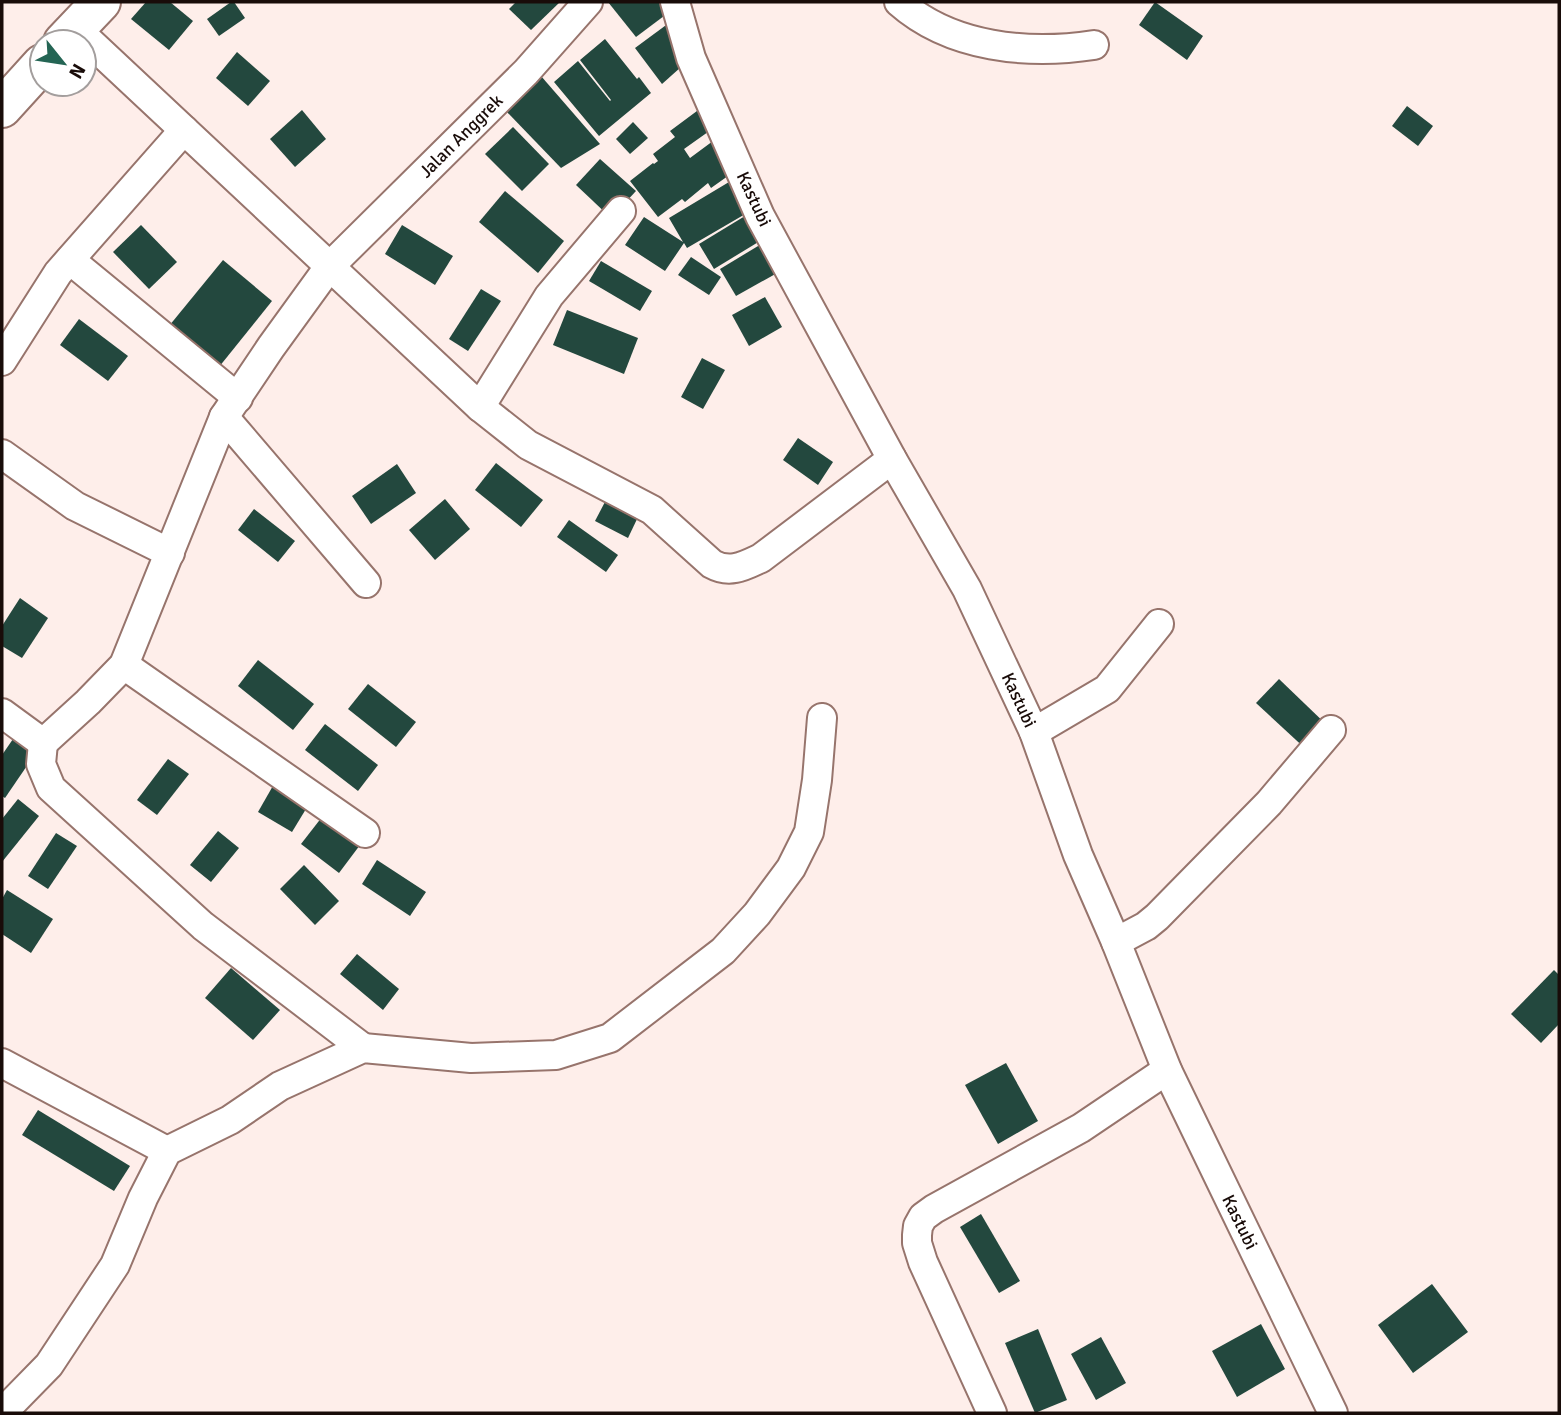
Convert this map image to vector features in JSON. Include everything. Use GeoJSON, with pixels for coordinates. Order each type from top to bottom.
{"type":"FeatureCollection","features":[{"type":"Feature","properties":{"kind":"main road"},"geometry":{"type":"LineString","coordinates":[[2,108],[28,79]]}},
{"type":"Feature","properties":{"kind":"street","name":"Kastubi"},"geometry":{"type":"LineString","coordinates":[[675,2],[691,58],[760,216],[892,459],[967,589],[1034,732],[1078,855],[1167,1070],[1333,1413]]}},
{"type":"Feature","properties":{"kind":"street"},"geometry":{"type":"LineString","coordinates":[[899,2],[947,32],[979,42],[1039,49],[1094,45]]}},
{"type":"Feature","properties":{"kind":"street","name":"Jalan Anggrek"},"geometry":{"type":"LineString","coordinates":[[124,665],[231,407],[329,267],[526,72],[583,4]]}},
{"type":"Feature","properties":{"kind":"street"},"geometry":{"type":"LineString","coordinates":[[80,24],[184,130],[480,407],[528,445],[652,510],[712,564],[728,570],[741,568],[761,558],[892,459]]}},
{"type":"Feature","properties":{"kind":"street"},"geometry":{"type":"LineString","coordinates":[[2,360],[58,273],[184,130]]}},
{"type":"Feature","properties":{"kind":"street"},"geometry":{"type":"LineString","coordinates":[[480,407],[549,296],[621,211]]}},
{"type":"Feature","properties":{"kind":"street"},"geometry":{"type":"LineString","coordinates":[[70,260],[231,407],[366,583]]}},
{"type":"Feature","properties":{"kind":"street"},"geometry":{"type":"LineString","coordinates":[[2,454],[75,506],[170,553]]}},
{"type":"Feature","properties":{"kind":"street"},"geometry":{"type":"LineString","coordinates":[[1034,732],[1107,690],[1159,624]]}},
{"type":"Feature","properties":{"kind":"street"},"geometry":{"type":"LineString","coordinates":[[363,1048],[203,926],[51,788],[41,764],[43,743],[124,665],[365,833]]}},
{"type":"Feature","properties":{"kind":"street"},"geometry":{"type":"LineString","coordinates":[[2,713],[43,743]]}},
{"type":"Feature","properties":{"kind":"street"},"geometry":{"type":"LineString","coordinates":[[2,1413],[50,1365],[115,1265],[143,1198],[167,1151],[230,1120],[280,1086],[363,1048],[471,1058],[556,1055],[610,1038],[723,951],[757,914],[791,868],[809,832],[822,718]]}},
{"type":"Feature","properties":{"kind":"street"},"geometry":{"type":"LineString","coordinates":[[1116,942],[1157,917],[1269,803],[1331,730]]}},
{"type":"Feature","properties":{"kind":"street"},"geometry":{"type":"LineString","coordinates":[[2,1063],[167,1151]]}},
{"type":"Feature","properties":{"kind":"street"},"geometry":{"type":"LineString","coordinates":[[992,1413],[923,1262],[917,1243],[918,1226],[923,1217],[934,1209],[1081,1128],[1167,1070]]}},
{"type":"Feature","properties":{"kind":"building"},"geometry":{"type":"Polygon","coordinates":[[[146,2],[170,2],[193,21],[169,50],[131,19],[146,2]]]}},
{"type":"Feature","properties":{"kind":"building"},"geometry":{"type":"Polygon","coordinates":[[[234,2],[245,18],[219,36],[207,19],[234,2]]]}},
{"type":"Feature","properties":{"kind":"building"},"geometry":{"type":"Polygon","coordinates":[[[516,2],[560,2],[531,30],[509,9],[516,2]]]}},
{"type":"Feature","properties":{"kind":"building"},"geometry":{"type":"Polygon","coordinates":[[[608,2],[674,2],[676,7],[636,37],[608,2]]]}},
{"type":"Feature","properties":{"kind":"building"},"geometry":{"type":"Polygon","coordinates":[[[1155,2],[1203,36],[1187,60],[1139,25],[1155,2]]]}},
{"type":"Feature","properties":{"kind":"building"},"geometry":{"type":"Polygon","coordinates":[[[677,17],[690,59],[662,84],[635,48],[677,17]]]}},
{"type":"Feature","properties":{"kind":"building"},"geometry":{"type":"Polygon","coordinates":[[[605,39],[651,93],[599,136],[554,82],[578,61],[610,101],[580,60],[605,39]]]}},
{"type":"Feature","properties":{"kind":"building"},"geometry":{"type":"Polygon","coordinates":[[[237,52],[270,81],[248,106],[216,78],[237,52]]]}},
{"type":"Feature","properties":{"kind":"building"},"geometry":{"type":"Polygon","coordinates":[[[541,76],[600,144],[561,168],[505,110],[541,76]]]}},
{"type":"Feature","properties":{"kind":"building"},"geometry":{"type":"Polygon","coordinates":[[[1407,106],[1433,126],[1418,146],[1392,126],[1407,106]]]}},
{"type":"Feature","properties":{"kind":"building"},"geometry":{"type":"Polygon","coordinates":[[[701,108],[715,127],[684,149],[690,158],[713,141],[735,171],[711,188],[708,183],[685,202],[682,199],[658,217],[630,181],[658,161],[653,154],[675,137],[670,131],[701,108]]]}},
{"type":"Feature","properties":{"kind":"building"},"geometry":{"type":"Polygon","coordinates":[[[302,110],[326,139],[295,167],[270,139],[302,110]]]}},
{"type":"Feature","properties":{"kind":"building"},"geometry":{"type":"Polygon","coordinates":[[[633,122],[648,138],[630,154],[616,139],[633,122]]]}},
{"type":"Feature","properties":{"kind":"building"},"geometry":{"type":"Polygon","coordinates":[[[513,127],[549,164],[522,191],[485,154],[513,127]]]}},
{"type":"Feature","properties":{"kind":"building"},"geometry":{"type":"Polygon","coordinates":[[[600,159],[636,191],[611,218],[576,185],[600,159]]]}},
{"type":"Feature","properties":{"kind":"building"},"geometry":{"type":"Polygon","coordinates":[[[729,182],[747,213],[687,248],[684,243],[665,271],[625,245],[644,217],[683,242],[669,218],[729,182]]]}},
{"type":"Feature","properties":{"kind":"building"},"geometry":{"type":"Polygon","coordinates":[[[505,191],[564,241],[538,273],[479,222],[505,191]]]}},
{"type":"Feature","properties":{"kind":"building"},"geometry":{"type":"Polygon","coordinates":[[[745,216],[760,241],[714,269],[699,244],[745,216]]]}},
{"type":"Feature","properties":{"kind":"building"},"geometry":{"type":"Polygon","coordinates":[[[141,225],[177,262],[149,289],[113,252],[141,225]]]}},
{"type":"Feature","properties":{"kind":"building"},"geometry":{"type":"Polygon","coordinates":[[[402,225],[453,256],[435,285],[385,254],[402,225]]]}},
{"type":"Feature","properties":{"kind":"building"},"geometry":{"type":"Polygon","coordinates":[[[763,243],[779,272],[736,296],[720,269],[763,243]]]}},
{"type":"Feature","properties":{"kind":"building"},"geometry":{"type":"Polygon","coordinates":[[[691,257],[721,277],[709,295],[678,275],[691,257]]]}},
{"type":"Feature","properties":{"kind":"building"},"geometry":{"type":"Polygon","coordinates":[[[223,260],[272,301],[219,367],[169,326],[223,260]]]}},
{"type":"Feature","properties":{"kind":"building"},"geometry":{"type":"Polygon","coordinates":[[[601,261],[652,291],[640,311],[589,281],[601,261]]]}},
{"type":"Feature","properties":{"kind":"building"},"geometry":{"type":"Polygon","coordinates":[[[481,289],[501,301],[468,351],[449,339],[481,289]]]}},
{"type":"Feature","properties":{"kind":"building"},"geometry":{"type":"Polygon","coordinates":[[[765,297],[782,327],[749,346],[732,315],[765,297]]]}},
{"type":"Feature","properties":{"kind":"building"},"geometry":{"type":"Polygon","coordinates":[[[567,310],[638,338],[624,374],[553,345],[567,310]]]}},
{"type":"Feature","properties":{"kind":"building"},"geometry":{"type":"Polygon","coordinates":[[[79,319],[128,356],[108,381],[60,345],[79,319]]]}},
{"type":"Feature","properties":{"kind":"building"},"geometry":{"type":"Polygon","coordinates":[[[702,358],[725,370],[703,409],[681,397],[702,358]]]}},
{"type":"Feature","properties":{"kind":"building"},"geometry":{"type":"Polygon","coordinates":[[[798,438],[833,462],[818,485],[783,460],[798,438]]]}},
{"type":"Feature","properties":{"kind":"building"},"geometry":{"type":"Polygon","coordinates":[[[496,463],[543,500],[521,527],[475,490],[496,463]]]}},
{"type":"Feature","properties":{"kind":"building"},"geometry":{"type":"Polygon","coordinates":[[[397,464],[416,493],[371,524],[352,496],[397,464]]]}},
{"type":"Feature","properties":{"kind":"building"},"geometry":{"type":"Polygon","coordinates":[[[445,499],[470,529],[435,560],[409,530],[445,499]]]}},
{"type":"Feature","properties":{"kind":"building"},"geometry":{"type":"Polygon","coordinates":[[[606,500],[638,517],[628,538],[595,521],[606,500]]]}},
{"type":"Feature","properties":{"kind":"building"},"geometry":{"type":"Polygon","coordinates":[[[254,509],[295,541],[278,562],[238,530],[254,509]]]}},
{"type":"Feature","properties":{"kind":"building"},"geometry":{"type":"Polygon","coordinates":[[[569,520],[618,555],[606,572],[557,537],[569,520]]]}},
{"type":"Feature","properties":{"kind":"building"},"geometry":{"type":"Polygon","coordinates":[[[20,598],[48,618],[22,658],[2,646],[2,626],[20,598]]]}},
{"type":"Feature","properties":{"kind":"building"},"geometry":{"type":"Polygon","coordinates":[[[258,660],[314,704],[293,730],[238,686],[258,660]]]}},
{"type":"Feature","properties":{"kind":"building"},"geometry":{"type":"Polygon","coordinates":[[[1279,679],[1331,729],[1309,752],[1256,703],[1279,679]]]}},
{"type":"Feature","properties":{"kind":"building"},"geometry":{"type":"Polygon","coordinates":[[[368,684],[416,722],[396,747],[348,709],[368,684]]]}},
{"type":"Feature","properties":{"kind":"building"},"geometry":{"type":"Polygon","coordinates":[[[325,724],[378,765],[358,791],[305,750],[325,724]]]}},
{"type":"Feature","properties":{"kind":"building"},"geometry":{"type":"Polygon","coordinates":[[[13,739],[35,754],[5,798],[2,796],[2,755],[13,739]]]}},
{"type":"Feature","properties":{"kind":"building"},"geometry":{"type":"Polygon","coordinates":[[[168,759],[189,774],[157,815],[137,800],[168,759]]]}},
{"type":"Feature","properties":{"kind":"building"},"geometry":{"type":"Polygon","coordinates":[[[274,784],[309,804],[292,832],[258,812],[274,784]]]}},
{"type":"Feature","properties":{"kind":"building"},"geometry":{"type":"Polygon","coordinates":[[[18,799],[39,816],[2,862],[2,819],[18,799]]]}},
{"type":"Feature","properties":{"kind":"building"},"geometry":{"type":"Polygon","coordinates":[[[322,817],[360,845],[339,873],[301,844],[322,817]]]}},
{"type":"Feature","properties":{"kind":"building"},"geometry":{"type":"Polygon","coordinates":[[[218,831],[239,848],[211,882],[190,865],[218,831]]]}},
{"type":"Feature","properties":{"kind":"building"},"geometry":{"type":"Polygon","coordinates":[[[56,833],[77,846],[48,889],[28,876],[56,833]]]}},
{"type":"Feature","properties":{"kind":"building"},"geometry":{"type":"Polygon","coordinates":[[[377,860],[426,892],[410,916],[362,884],[377,860]]]}},
{"type":"Feature","properties":{"kind":"building"},"geometry":{"type":"Polygon","coordinates":[[[304,865],[339,901],[315,925],[280,889],[304,865]]]}},
{"type":"Feature","properties":{"kind":"building"},"geometry":{"type":"Polygon","coordinates":[[[7,890],[53,919],[31,953],[2,934],[2,899],[7,890]]]}},
{"type":"Feature","properties":{"kind":"building"},"geometry":{"type":"Polygon","coordinates":[[[357,954],[399,989],[383,1010],[340,974],[357,954]]]}},
{"type":"Feature","properties":{"kind":"building"},"geometry":{"type":"Polygon","coordinates":[[[231,968],[280,1010],[253,1040],[205,998],[231,968]]]}},
{"type":"Feature","properties":{"kind":"building"},"geometry":{"type":"Polygon","coordinates":[[[1554,970],[1559,975],[1559,1024],[1541,1043],[1511,1014],[1554,970]]]}},
{"type":"Feature","properties":{"kind":"building"},"geometry":{"type":"Polygon","coordinates":[[[1006,1063],[1038,1121],[998,1144],[965,1085],[1006,1063]]]}},
{"type":"Feature","properties":{"kind":"building"},"geometry":{"type":"Polygon","coordinates":[[[38,1110],[130,1166],[114,1191],[22,1135],[38,1110]]]}},
{"type":"Feature","properties":{"kind":"building"},"geometry":{"type":"Polygon","coordinates":[[[981,1214],[1020,1281],[999,1293],[960,1227],[981,1214]]]}},
{"type":"Feature","properties":{"kind":"building"},"geometry":{"type":"Polygon","coordinates":[[[1432,1284],[1468,1332],[1413,1373],[1378,1325],[1432,1284]]]}},
{"type":"Feature","properties":{"kind":"building"},"geometry":{"type":"Polygon","coordinates":[[[1261,1324],[1285,1369],[1237,1397],[1212,1351],[1261,1324]]]}},
{"type":"Feature","properties":{"kind":"building"},"geometry":{"type":"Polygon","coordinates":[[[1038,1329],[1067,1400],[1035,1413],[1005,1343],[1038,1329]]]}},
{"type":"Feature","properties":{"kind":"building"},"geometry":{"type":"Polygon","coordinates":[[[1101,1337],[1126,1383],[1096,1400],[1071,1354],[1101,1337]]]}}]}
